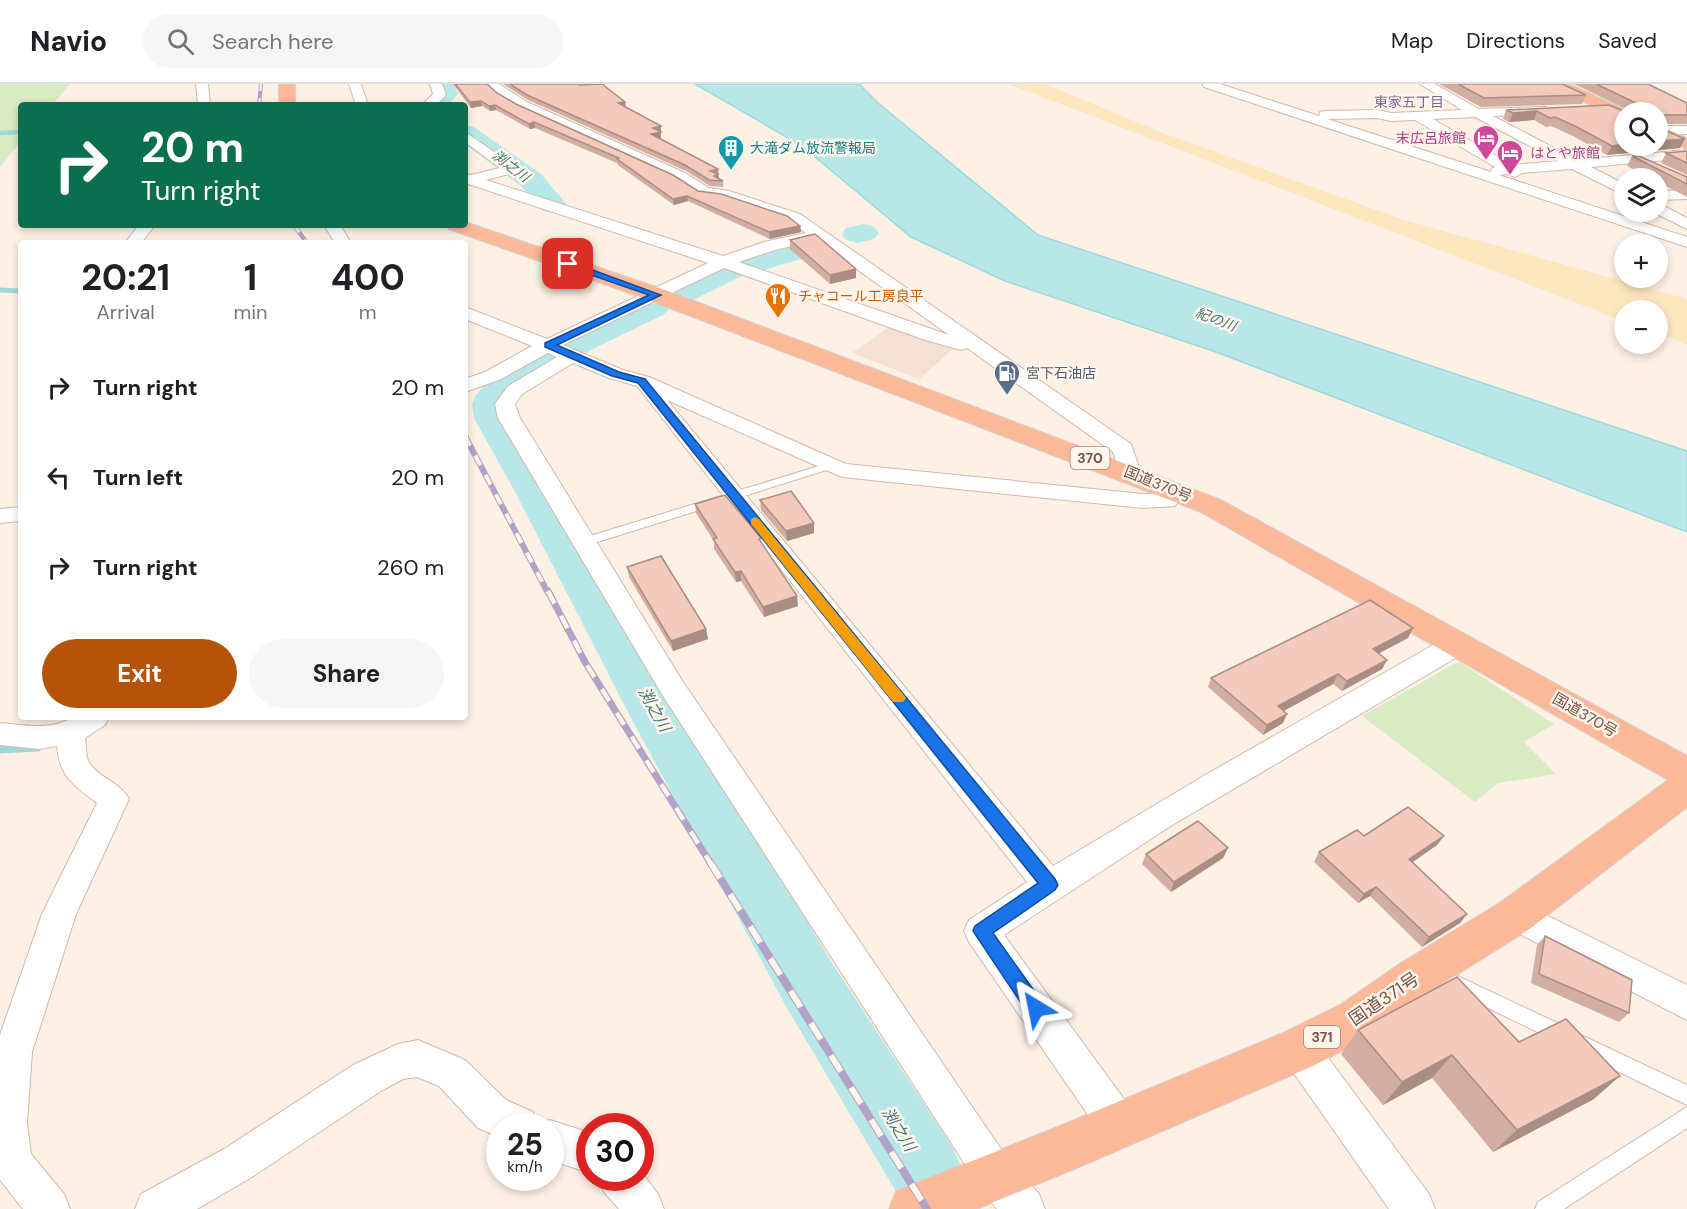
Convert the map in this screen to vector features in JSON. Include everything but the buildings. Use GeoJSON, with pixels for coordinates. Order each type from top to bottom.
{"type":"FeatureCollection","features":[{"type":"Feature","properties":{"kind":"highway"},"geometry":{"type":"LineString","coordinates":[[287,84],[287,102]]}},
{"type":"Feature","properties":{"kind":"highway"},"geometry":{"type":"LineString","coordinates":[[1557,84],[1614,111]]}},
{"type":"Feature","properties":{"kind":"highway"},"geometry":{"type":"LineString","coordinates":[[1668,135],[1687,144]]}},
{"type":"Feature","properties":{"kind":"highway","name":"国道370号"},"geometry":{"type":"LineString","coordinates":[[465,228],[657,295],[1130,473],[1211,506],[1459,643],[1687,773]]}},
{"type":"Feature","properties":{"kind":"highway","name":"国道371号"},"geometry":{"type":"LineString","coordinates":[[914,1209],[996,1174],[1062,1150],[1118,1124],[1299,1049],[1356,1020],[1427,970],[1516,915],[1687,786]]}},
{"type":"Feature","properties":{"kind":"street"},"geometry":{"type":"LineString","coordinates":[[202,84],[204,102]]}},
{"type":"Feature","properties":{"kind":"street"},"geometry":{"type":"LineString","coordinates":[[355,84],[361,102]]}},
{"type":"Feature","properties":{"kind":"street"},"geometry":{"type":"LineString","coordinates":[[432,102],[440,95],[436,84]]}},
{"type":"Feature","properties":{"kind":"street"},"geometry":{"type":"LineString","coordinates":[[492,84],[501,93],[528,107],[638,158],[678,173],[705,192],[724,194],[794,217],[1123,449],[1130,473]]}},
{"type":"Feature","properties":{"kind":"street"},"geometry":{"type":"LineString","coordinates":[[1208,84],[1687,242]]}},
{"type":"Feature","properties":{"kind":"street"},"geometry":{"type":"LineString","coordinates":[[1230,92],[1248,84]]}},
{"type":"Feature","properties":{"kind":"street"},"geometry":{"type":"LineString","coordinates":[[1426,84],[1614,185]]}},
{"type":"Feature","properties":{"kind":"street"},"geometry":{"type":"LineString","coordinates":[[1575,109],[1608,108]]}},
{"type":"Feature","properties":{"kind":"street"},"geometry":{"type":"LineString","coordinates":[[1303,116],[1418,116],[1553,110]]}},
{"type":"Feature","properties":{"kind":"street"},"geometry":{"type":"LineString","coordinates":[[1418,116],[1503,170],[1545,190]]}},
{"type":"Feature","properties":{"kind":"street"},"geometry":{"type":"LineString","coordinates":[[1668,130],[1687,130]]}},
{"type":"Feature","properties":{"kind":"street"},"geometry":{"type":"LineString","coordinates":[[468,138],[512,169],[468,180]]}},
{"type":"Feature","properties":{"kind":"street"},"geometry":{"type":"LineString","coordinates":[[1503,170],[1687,154]]}},
{"type":"Feature","properties":{"kind":"street"},"geometry":{"type":"LineString","coordinates":[[1635,158],[1677,178]]}},
{"type":"Feature","properties":{"kind":"street"},"geometry":{"type":"LineString","coordinates":[[468,180],[733,266],[932,336],[979,349]]}},
{"type":"Feature","properties":{"kind":"street"},"geometry":{"type":"LineString","coordinates":[[1668,195],[1687,194]]}},
{"type":"Feature","properties":{"kind":"street"},"geometry":{"type":"LineString","coordinates":[[1668,214],[1687,224]]}},
{"type":"Feature","properties":{"kind":"street"},"geometry":{"type":"LineString","coordinates":[[817,235],[770,246],[733,266],[657,295],[561,351],[515,390],[505,404],[509,418],[673,689],[996,1174],[1024,1209]]}},
{"type":"Feature","properties":{"kind":"street"},"geometry":{"type":"LineString","coordinates":[[468,313],[616,374],[642,381],[842,470],[1112,499],[1167,501],[1174,491]]}},
{"type":"Feature","properties":{"kind":"street"},"geometry":{"type":"LineString","coordinates":[[468,385],[561,351]]}},
{"type":"Feature","properties":{"kind":"street"},"geometry":{"type":"LineString","coordinates":[[642,381],[1049,885]]}},
{"type":"Feature","properties":{"kind":"street"},"geometry":{"type":"LineString","coordinates":[[0,516],[18,514]]}},
{"type":"Feature","properties":{"kind":"street"},"geometry":{"type":"LineString","coordinates":[[1118,1124],[981,931],[1165,812],[1459,643]]}},
{"type":"Feature","properties":{"kind":"street"},"geometry":{"type":"LineString","coordinates":[[0,734],[39,738],[82,725]]}},
{"type":"Feature","properties":{"kind":"street"},"geometry":{"type":"LineString","coordinates":[[49,1209],[12,1163],[7,1123],[13,1052],[59,914],[114,799],[84,777],[73,763],[82,725]]}},
{"type":"Feature","properties":{"kind":"street"},"geometry":{"type":"LineString","coordinates":[[1516,915],[1687,1003]]}},
{"type":"Feature","properties":{"kind":"street"},"geometry":{"type":"LineString","coordinates":[[1299,1049],[1414,1209]]}},
{"type":"Feature","properties":{"kind":"street"},"geometry":{"type":"LineString","coordinates":[[156,1209],[238,1163],[367,1078],[398,1062],[418,1058],[452,1073],[491,1113]]}},
{"type":"Feature","properties":{"kind":"street"},"geometry":{"type":"LineString","coordinates":[[632,1191],[643,1209]]}},
{"type":"Feature","properties":{"kind":"lane"},"geometry":{"type":"LineString","coordinates":[[584,542],[832,465]]}},
{"type":"Feature","properties":{"kind":"lane"},"geometry":{"type":"LineString","coordinates":[[1427,970],[1687,1095]]}},
{"type":"Feature","properties":{"kind":"lane"},"geometry":{"type":"LineString","coordinates":[[1545,1209],[1687,1117]]}},
{"type":"Feature","properties":{"kind":"shaded area"},"geometry":{"type":"Polygon","coordinates":[[[892,325],[957,345],[919,379],[852,353],[892,325]]]}},
{"type":"Feature","properties":{"kind":"green space"},"geometry":{"type":"Polygon","coordinates":[[[0,84],[70,84],[55,102],[18,102],[18,145],[0,167],[0,84]]]}},
{"type":"Feature","properties":{"kind":"green space"},"geometry":{"type":"Polygon","coordinates":[[[1461,663],[1554,724],[1524,742],[1556,774],[1498,783],[1475,802],[1362,716],[1454,664],[1461,663]]]}},
{"type":"Feature","properties":{"kind":"sand"},"geometry":{"type":"Polygon","coordinates":[[[1009,84],[1045,84],[1163,133],[1404,220],[1614,279],[1614,288],[1648,288],[1687,299],[1687,345],[1668,337],[1668,300],[1614,300],[1614,317],[1009,84]]]}},
{"type":"Feature","properties":{"kind":"water","name":"紀の川"},"geometry":{"type":"Polygon","coordinates":[[[695,84],[859,84],[878,103],[1038,235],[1687,451],[1687,532],[1216,352],[1005,281],[911,237],[802,146],[695,84]]]}},
{"type":"Feature","properties":{"kind":"waterway","name":"渕之川"},"geometry":{"type":"LineString","coordinates":[[438,102],[447,94],[442,84]]}},
{"type":"Feature","properties":{"kind":"waterway"},"geometry":{"type":"LineString","coordinates":[[0,133],[18,132]]}},
{"type":"Feature","properties":{"kind":"waterway","name":"渕之川"},"geometry":{"type":"LineString","coordinates":[[468,134],[531,180],[553,205]]}},
{"type":"Feature","properties":{"kind":"waterway"},"geometry":{"type":"LineString","coordinates":[[857,234],[864,233]]}},
{"type":"Feature","properties":{"kind":"waterway"},"geometry":{"type":"LineString","coordinates":[[681,293],[729,270],[819,244]]}},
{"type":"Feature","properties":{"kind":"waterway"},"geometry":{"type":"LineString","coordinates":[[0,290],[18,291]]}},
{"type":"Feature","properties":{"kind":"waterway","name":"渕之川"},"geometry":{"type":"LineString","coordinates":[[653,307],[531,368],[504,386],[494,396],[491,405],[494,420],[535,490],[657,718],[811,988],[927,1174]]}},
{"type":"Feature","properties":{"kind":"waterway"},"geometry":{"type":"LineString","coordinates":[[0,749],[38,747]]}},
{"type":"Feature","properties":{"kind":"railway"},"geometry":{"type":"LineString","coordinates":[[259,102],[261,84]]}},
{"type":"Feature","properties":{"kind":"railway"},"geometry":{"type":"LineString","coordinates":[[296,228],[305,240]]}},
{"type":"Feature","properties":{"kind":"railway"},"geometry":{"type":"LineString","coordinates":[[468,442],[548,593]]}},
{"type":"Feature","properties":{"kind":"railway"},"geometry":{"type":"LineString","coordinates":[[548,591],[585,662],[711,864]]}},
{"type":"Feature","properties":{"kind":"railway"},"geometry":{"type":"LineString","coordinates":[[710,862],[927,1209]]}},
{"type":"Feature","properties":{"kind":"slow traffic"},"geometry":{"type":"LineString","coordinates":[[755,521],[898,698]]}},
{"type":"Feature","properties":{"kind":"place","name":"末広呂旅館"},"geometry":{"type":"Point","coordinates":[1486,161]}},
{"type":"Feature","properties":{"kind":"place","name":"大滝ダム放流警報局"},"geometry":{"type":"Point","coordinates":[731,171]}},
{"type":"Feature","properties":{"kind":"place","name":"はとや旅館"},"geometry":{"type":"Point","coordinates":[1510,176]}},
{"type":"Feature","properties":{"kind":"place","name":"チャコール工房良平"},"geometry":{"type":"Point","coordinates":[778,319]}},
{"type":"Feature","properties":{"kind":"place","name":"宮下石油店"},"geometry":{"type":"Point","coordinates":[1007,396]}},
{"type":"Feature","properties":{"kind":"district","name":"東家五丁目"},"geometry":{"type":"Point","coordinates":[1409,102]}},
{"type":"Feature","properties":{"kind":"route"},"geometry":{"type":"LineString","coordinates":[[568,264],[657,295],[549,345],[616,374],[642,381],[1049,885],[981,931],[1036,1008]]}}]}
